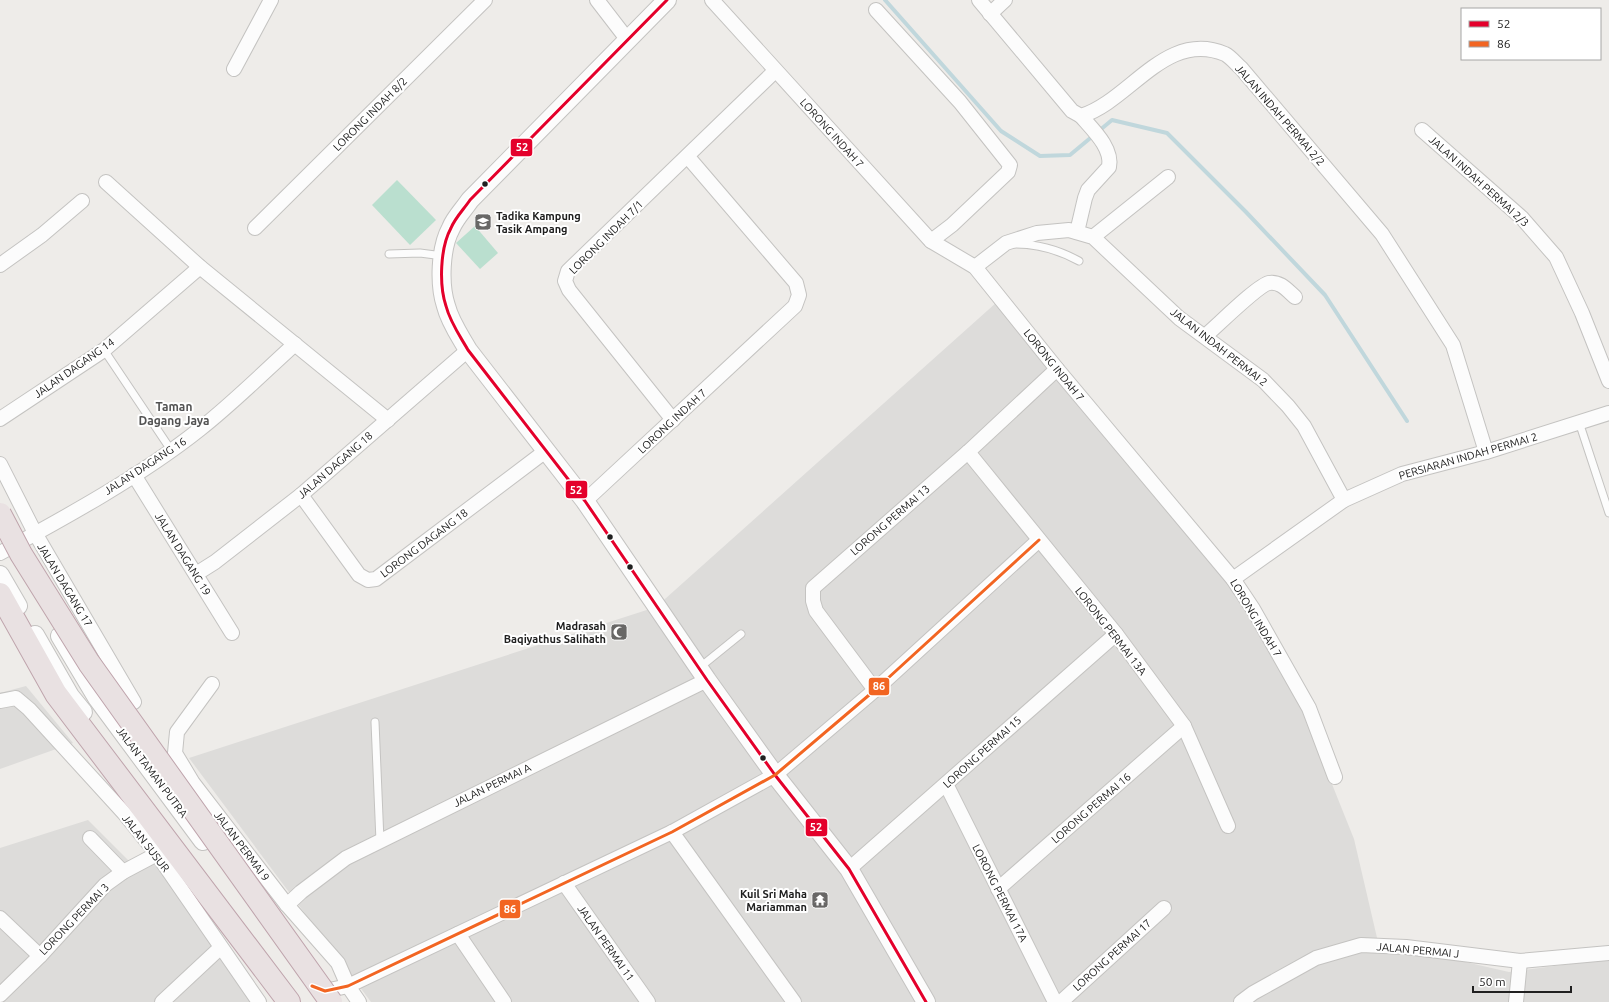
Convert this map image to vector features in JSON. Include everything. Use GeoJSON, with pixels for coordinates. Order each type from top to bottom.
{"type":"FeatureCollection","features":[{"type":"Feature","properties":{"kind":"highway"},"geometry":{"type":"LineString","coordinates":[[0,514],[21,554],[89,663],[330,1002]]}},
{"type":"Feature","properties":{"kind":"highway"},"geometry":{"type":"LineString","coordinates":[[0,594],[56,694],[289,1002]]}},
{"type":"Feature","properties":{"kind":"street"},"geometry":{"type":"LineString","coordinates":[[234,69],[271,0]]}},
{"type":"Feature","properties":{"kind":"street","name":"LORONG INDAH 8/2"},"geometry":{"type":"LineString","coordinates":[[255,228],[486,0]]}},
{"type":"Feature","properties":{"kind":"street"},"geometry":{"type":"LineString","coordinates":[[597,0],[627,39]]}},
{"type":"Feature","properties":{"kind":"street"},"geometry":{"type":"LineString","coordinates":[[667,0],[470,200],[450,228],[443,256],[442,283],[446,306],[456,330],[468,350],[585,501],[702,674],[775,775],[849,869],[921,1000]]}},
{"type":"Feature","properties":{"kind":"street","name":"LORONG INDAH 7"},"geometry":{"type":"LineString","coordinates":[[712,0],[931,241],[975,266],[1057,369],[1233,579],[1253,609],[1309,708],[1335,777]]}},
{"type":"Feature","properties":{"kind":"street"},"geometry":{"type":"LineString","coordinates":[[979,0],[1072,112],[1081,116],[1102,143],[1110,157],[1109,167],[1088,190],[1077,232]]}},
{"type":"Feature","properties":{"kind":"street"},"geometry":{"type":"LineString","coordinates":[[990,14],[1005,0]]}},
{"type":"Feature","properties":{"kind":"street"},"geometry":{"type":"LineString","coordinates":[[876,10],[960,102],[1010,165],[1008,172],[952,225],[931,241]]}},
{"type":"Feature","properties":{"kind":"street","name":"JALAN INDAH PERMAI 2/2"},"geometry":{"type":"LineString","coordinates":[[1081,116],[1091,113],[1108,102],[1164,59],[1188,50],[1207,49],[1226,55],[1241,68],[1382,234],[1453,345],[1486,452]]}},
{"type":"Feature","properties":{"kind":"street","name":"LORONG INDAH 7/1"},"geometry":{"type":"LineString","coordinates":[[673,420],[569,290],[565,281],[568,271],[688,157],[775,71]]}},
{"type":"Feature","properties":{"kind":"street","name":"JALAN INDAH PERMAI 2/3"},"geometry":{"type":"LineString","coordinates":[[1422,130],[1522,218],[1556,257],[1582,313],[1609,382]]}},
{"type":"Feature","properties":{"kind":"street","name":"LORONG INDAH 7"},"geometry":{"type":"LineString","coordinates":[[585,501],[795,306],[799,295],[796,283],[688,157]]}},
{"type":"Feature","properties":{"kind":"street"},"geometry":{"type":"LineString","coordinates":[[1093,237],[1168,177]]}},
{"type":"Feature","properties":{"kind":"street"},"geometry":{"type":"LineString","coordinates":[[106,182],[200,267],[388,420]]}},
{"type":"Feature","properties":{"kind":"street"},"geometry":{"type":"LineString","coordinates":[[0,265],[42,234],[82,201]]}},
{"type":"Feature","properties":{"kind":"street","name":"JALAN INDAH PERMAI 2"},"geometry":{"type":"LineString","coordinates":[[975,266],[1006,242],[1037,233],[1053,230],[1069,230],[1093,237],[1179,318],[1263,380],[1288,406],[1304,426],[1344,500]]}},
{"type":"Feature","properties":{"kind":"street","name":"JALAN DAGANG 14"},"geometry":{"type":"LineString","coordinates":[[0,419],[104,350],[200,267]]}},
{"type":"Feature","properties":{"kind":"street"},"geometry":{"type":"LineString","coordinates":[[1205,336],[1268,283],[1280,284],[1295,297]]}},
{"type":"Feature","properties":{"kind":"street","name":"JALAN DAGANG 16"},"geometry":{"type":"LineString","coordinates":[[4,550],[134,475],[171,450],[200,429],[295,344]]}},
{"type":"Feature","properties":{"kind":"street","name":"JALAN DAGANG 18"},"geometry":{"type":"LineString","coordinates":[[196,574],[215,562],[301,495],[468,350]]}},
{"type":"Feature","properties":{"kind":"street","name":"LORONG PERMAI 13"},"geometry":{"type":"LineString","coordinates":[[875,690],[816,611],[813,601],[813,588],[968,452],[1057,369]]}},
{"type":"Feature","properties":{"kind":"street","name":"PERSIARAN INDAH PERMAI 2"},"geometry":{"type":"LineString","coordinates":[[1233,579],[1344,500],[1402,474],[1486,452],[1609,413]]}},
{"type":"Feature","properties":{"kind":"street","name":"LORONG DAGANG 18"},"geometry":{"type":"LineString","coordinates":[[301,495],[359,575],[368,580],[376,578],[547,450]]}},
{"type":"Feature","properties":{"kind":"street","name":"LORONG PERMAI 13A"},"geometry":{"type":"LineString","coordinates":[[968,452],[1116,634],[1184,726],[1228,826]]}},
{"type":"Feature","properties":{"kind":"street","name":"JALAN DAGANG 17"},"geometry":{"type":"LineString","coordinates":[[0,464],[35,533],[134,702]]}},
{"type":"Feature","properties":{"kind":"street","name":"JALAN DAGANG 19"},"geometry":{"type":"LineString","coordinates":[[134,475],[232,633]]}},
{"type":"Feature","properties":{"kind":"street","name":"JALAN TAMAN PUTRA"},"geometry":{"type":"LineString","coordinates":[[0,529],[4,550],[96,698],[324,1002]]}},
{"type":"Feature","properties":{"kind":"street"},"geometry":{"type":"LineString","coordinates":[[312,986],[325,991],[348,986],[672,832],[775,775],[875,690],[1039,540]]}},
{"type":"Feature","properties":{"kind":"street","name":"JALAN TAMAN PUTRA"},"geometry":{"type":"LineString","coordinates":[[0,575],[70,696],[298,1002]]}},
{"type":"Feature","properties":{"kind":"street","name":"LORONG PERMAI 15"},"geometry":{"type":"LineString","coordinates":[[849,869],[1116,634]]}},
{"type":"Feature","properties":{"kind":"street","name":"JALAN PERMAI A"},"geometry":{"type":"LineString","coordinates":[[287,905],[301,892],[346,858],[702,674]]}},
{"type":"Feature","properties":{"kind":"street","name":"JALAN PERMAI 9"},"geometry":{"type":"LineString","coordinates":[[212,684],[177,732],[174,743],[175,753],[193,783],[287,905],[338,963],[348,986],[359,1002]]}},
{"type":"Feature","properties":{"kind":"street","name":"JALAN SUSUR"},"geometry":{"type":"LineString","coordinates":[[0,701],[16,698],[29,709],[124,813],[157,854],[220,948],[259,1002]]}},
{"type":"Feature","properties":{"kind":"street","name":"LORONG PERMAI 16"},"geometry":{"type":"LineString","coordinates":[[998,889],[1184,726]]}},
{"type":"Feature","properties":{"kind":"street","name":"LORONG PERMAI 17A"},"geometry":{"type":"LineString","coordinates":[[946,784],[1055,1002]]}},
{"type":"Feature","properties":{"kind":"street"},"geometry":{"type":"LineString","coordinates":[[672,832],[794,1002]]}},
{"type":"Feature","properties":{"kind":"street"},"geometry":{"type":"LineString","coordinates":[[90,838],[123,872]]}},
{"type":"Feature","properties":{"kind":"street","name":"LORONG PERMAI 3"},"geometry":{"type":"LineString","coordinates":[[0,995],[40,956],[106,885],[123,872],[157,854]]}},
{"type":"Feature","properties":{"kind":"street","name":"JALAN PERMAI 11"},"geometry":{"type":"LineString","coordinates":[[564,883],[648,1002]]}},
{"type":"Feature","properties":{"kind":"street","name":"LORONG PERMAI 17"},"geometry":{"type":"LineString","coordinates":[[1061,1002],[1164,908]]}},
{"type":"Feature","properties":{"kind":"street"},"geometry":{"type":"LineString","coordinates":[[0,918],[40,956]]}},
{"type":"Feature","properties":{"kind":"street"},"geometry":{"type":"LineString","coordinates":[[458,934],[504,1002]]}},
{"type":"Feature","properties":{"kind":"street","name":"JALAN PERMAI J"},"geometry":{"type":"LineString","coordinates":[[1241,1002],[1253,993],[1316,958],[1361,945],[1406,947],[1520,961],[1609,953]]}},
{"type":"Feature","properties":{"kind":"street"},"geometry":{"type":"LineString","coordinates":[[162,1002],[220,948]]}},
{"type":"Feature","properties":{"kind":"street"},"geometry":{"type":"LineString","coordinates":[[1516,1002],[1520,961]]}},
{"type":"Feature","properties":{"kind":"street"},"geometry":{"type":"LineString","coordinates":[[334,1002],[348,986]]}},
{"type":"Feature","properties":{"kind":"lane"},"geometry":{"type":"LineString","coordinates":[[996,249],[1016,244],[1040,246],[1062,251],[1078,261]]}},
{"type":"Feature","properties":{"kind":"lane"},"geometry":{"type":"LineString","coordinates":[[389,254],[420,253],[443,256]]}},
{"type":"Feature","properties":{"kind":"lane"},"geometry":{"type":"LineString","coordinates":[[104,350],[171,450]]}},
{"type":"Feature","properties":{"kind":"lane"},"geometry":{"type":"LineString","coordinates":[[1579,422],[1609,513]]}},
{"type":"Feature","properties":{"kind":"lane"},"geometry":{"type":"LineString","coordinates":[[702,674],[741,634]]}},
{"type":"Feature","properties":{"kind":"lane"},"geometry":{"type":"LineString","coordinates":[[375,722],[380,841]]}},
{"type":"Feature","properties":{"kind":"shaded area"},"geometry":{"type":"Polygon","coordinates":[[[997,302],[1238,574],[1279,652],[1354,839],[1378,942],[1509,972],[1609,959],[1609,1002],[371,1002],[189,758],[656,607],[997,302]]]}},
{"type":"Feature","properties":{"kind":"shaded area"},"geometry":{"type":"Polygon","coordinates":[[[26,686],[73,743],[0,769],[0,693],[26,686]]]}},
{"type":"Feature","properties":{"kind":"shaded area"},"geometry":{"type":"Polygon","coordinates":[[[88,820],[132,864],[161,861],[257,1002],[0,1002],[0,848],[88,820]]]}},
{"type":"Feature","properties":{"kind":"green space"},"geometry":{"type":"Polygon","coordinates":[[[397,180],[436,220],[410,245],[372,205],[397,180]]]}},
{"type":"Feature","properties":{"kind":"green space"},"geometry":{"type":"Polygon","coordinates":[[[475,226],[498,253],[480,269],[456,243],[475,226]]]}},
{"type":"Feature","properties":{"kind":"waterway"},"geometry":{"type":"LineString","coordinates":[[885,0],[1001,131],[1040,156],[1070,155],[1112,120],[1167,133],[1246,212],[1325,295],[1407,421]]}},
{"type":"Feature","properties":{"kind":"transit line","name":"52"},"geometry":{"type":"LineString","coordinates":[[667,0],[470,200],[453,224],[447,236],[442,267],[442,288],[444,297],[450,318],[468,350],[585,501],[707,680],[775,775],[849,869],[926,1002]]}},
{"type":"Feature","properties":{"kind":"transit line","name":"86"},"geometry":{"type":"LineString","coordinates":[[312,986],[325,991],[348,986],[672,832],[775,775],[875,690],[1039,540]]}},
{"type":"Feature","properties":{"kind":"place","name":"Tadika Kampung Tasik Ampang"},"geometry":{"type":"Point","coordinates":[483,222]}},
{"type":"Feature","properties":{"kind":"place","name":"Madrasah Baqiyathus Salihath"},"geometry":{"type":"Point","coordinates":[619,632]}},
{"type":"Feature","properties":{"kind":"place","name":"Kuil Sri Maha Mariamman"},"geometry":{"type":"Point","coordinates":[820,900]}},
{"type":"Feature","properties":{"kind":"district","name":"Taman Dagang Jaya"},"geometry":{"type":"Point","coordinates":[174,413]}}]}
